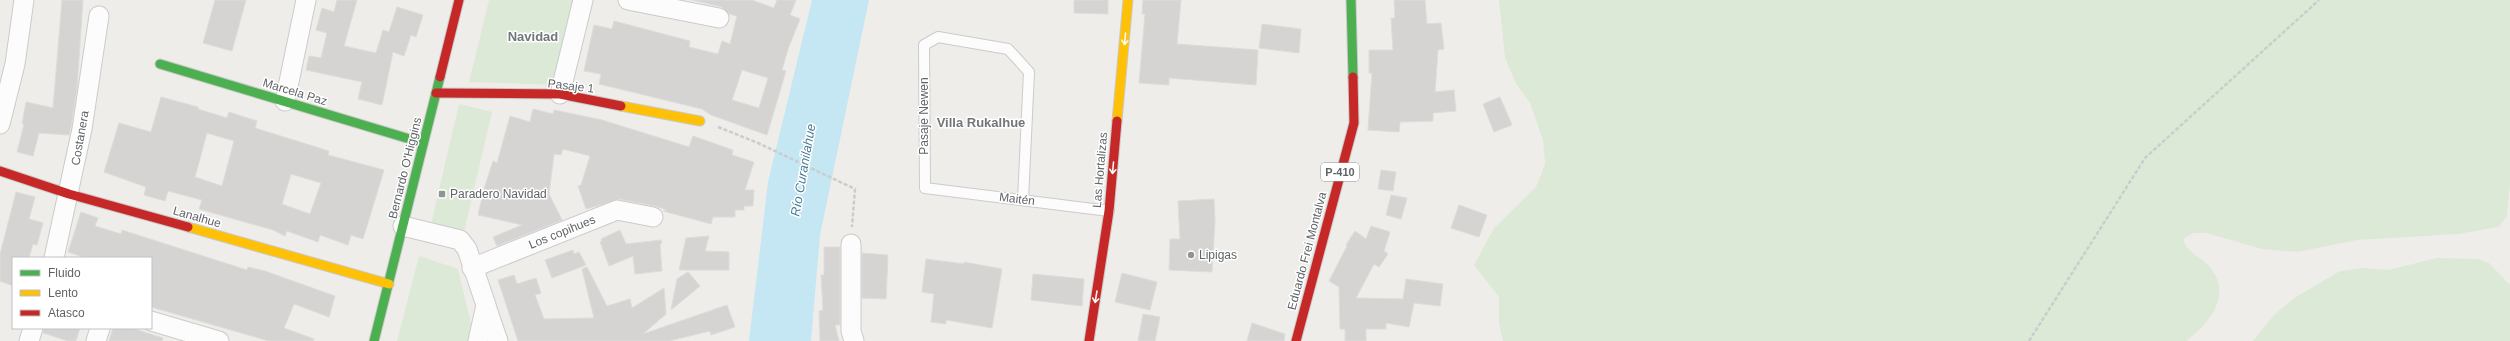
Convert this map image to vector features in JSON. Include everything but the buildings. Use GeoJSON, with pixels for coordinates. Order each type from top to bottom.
{"type":"FeatureCollection","features":[{"type":"Feature","properties":{"kind":"street"},"geometry":{"type":"LineString","coordinates":[[0,124],[15,64],[24,0]]}},
{"type":"Feature","properties":{"kind":"street"},"geometry":{"type":"LineString","coordinates":[[285,101],[306,0]]}},
{"type":"Feature","properties":{"kind":"street","name":"Bernardo O'Higgins"},"geometry":{"type":"LineString","coordinates":[[374,341],[459,0]]}},
{"type":"Feature","properties":{"kind":"street"},"geometry":{"type":"LineString","coordinates":[[560,94],[583,0]]}},
{"type":"Feature","properties":{"kind":"street"},"geometry":{"type":"LineString","coordinates":[[628,0],[719,18]]}},
{"type":"Feature","properties":{"kind":"street","name":"Las Hortalizas"},"geometry":{"type":"LineString","coordinates":[[1089,341],[1109,212],[1128,0]]}},
{"type":"Feature","properties":{"kind":"street","name":"Eduardo Frei Montalva"},"geometry":{"type":"LineString","coordinates":[[1296,341],[1354,123],[1351,0]]}},
{"type":"Feature","properties":{"kind":"street","name":"Costanera"},"geometry":{"type":"LineString","coordinates":[[54,257],[82,129],[99,16]]}},
{"type":"Feature","properties":{"kind":"street","name":"Marcela Paz"},"geometry":{"type":"LineString","coordinates":[[160,64],[424,143]]}},
{"type":"Feature","properties":{"kind":"street","name":"Pasaje 1"},"geometry":{"type":"LineString","coordinates":[[436,93],[560,94],[700,121]]}},
{"type":"Feature","properties":{"kind":"street","name":"Lanalhue"},"geometry":{"type":"LineString","coordinates":[[0,171],[69,194],[389,284]]}},
{"type":"Feature","properties":{"kind":"street","name":"Los copihues"},"geometry":{"type":"LineString","coordinates":[[472,268],[617,210],[653,217]]}},
{"type":"Feature","properties":{"kind":"street"},"geometry":{"type":"LineString","coordinates":[[403,226],[460,240],[468,249],[472,268],[498,341]]}},
{"type":"Feature","properties":{"kind":"street"},"geometry":{"type":"LineString","coordinates":[[851,244],[851,331],[854,341]]}},
{"type":"Feature","properties":{"kind":"street"},"geometry":{"type":"LineString","coordinates":[[478,341],[486,304]]}},
{"type":"Feature","properties":{"kind":"street"},"geometry":{"type":"LineString","coordinates":[[152,321],[219,341]]}},
{"type":"Feature","properties":{"kind":"street"},"geometry":{"type":"LineString","coordinates":[[29,341],[33,329]]}},
{"type":"Feature","properties":{"kind":"street"},"geometry":{"type":"LineString","coordinates":[[96,341],[100,329]]}},
{"type":"Feature","properties":{"kind":"lane","name":"Pasaje Newen"},"geometry":{"type":"LineString","coordinates":[[924,188],[924,45],[938,37],[1008,49],[1029,72],[1023,200]]}},
{"type":"Feature","properties":{"kind":"lane","name":"Maitén"},"geometry":{"type":"LineString","coordinates":[[924,188],[1109,212]]}},
{"type":"Feature","properties":{"kind":"path"},"geometry":{"type":"LineString","coordinates":[[2029,341],[2144,158],[2319,0]]}},
{"type":"Feature","properties":{"kind":"path"},"geometry":{"type":"LineString","coordinates":[[700,121],[758,143],[855,189],[851,244]]}},
{"type":"Feature","properties":{"kind":"green space"},"geometry":{"type":"Polygon","coordinates":[[[489,0],[576,0],[559,85],[469,82],[489,0]]]}},
{"type":"Feature","properties":{"kind":"green space"},"geometry":{"type":"Polygon","coordinates":[[[1499,0],[2510,0],[2510,183],[2507,216],[2499,227],[2458,234],[2357,240],[2297,252],[2261,249],[2207,233],[2194,233],[2183,239],[2189,250],[2206,263],[2215,274],[2219,284],[2219,295],[2217,305],[2212,315],[2187,341],[1503,341],[1499,323],[1499,297],[1474,265],[1494,228],[1536,187],[1545,164],[1543,140],[1530,103],[1515,82],[1505,57],[1499,0]]]}},
{"type":"Feature","properties":{"kind":"green space"},"geometry":{"type":"Polygon","coordinates":[[[459,104],[492,112],[464,232],[431,224],[459,104]]]}},
{"type":"Feature","properties":{"kind":"green space"},"geometry":{"type":"Polygon","coordinates":[[[419,256],[458,269],[472,328],[469,341],[397,341],[419,256]]]}},
{"type":"Feature","properties":{"kind":"green space"},"geometry":{"type":"Polygon","coordinates":[[[2437,258],[2478,259],[2489,263],[2510,285],[2510,341],[2253,341],[2275,314],[2296,297],[2340,271],[2364,268],[2388,270],[2437,258]]]}},
{"type":"Feature","properties":{"kind":"water","name":"Río Curanilahue"},"geometry":{"type":"Polygon","coordinates":[[[812,0],[869,0],[820,235],[811,341],[749,341],[768,182],[812,0]]]}},
{"type":"Feature","properties":{"kind":"traffic: fast"},"geometry":{"type":"LineString","coordinates":[[1351,0],[1353,77]]}},
{"type":"Feature","properties":{"kind":"traffic: fast"},"geometry":{"type":"LineString","coordinates":[[160,64],[423,143]]}},
{"type":"Feature","properties":{"kind":"traffic: fast"},"geometry":{"type":"LineString","coordinates":[[374,341],[440,77]]}},
{"type":"Feature","properties":{"kind":"traffic: slow"},"geometry":{"type":"LineString","coordinates":[[1117,121],[1128,0]]}},
{"type":"Feature","properties":{"kind":"traffic: slow"},"geometry":{"type":"LineString","coordinates":[[621,106],[700,121]]}},
{"type":"Feature","properties":{"kind":"traffic: slow"},"geometry":{"type":"LineString","coordinates":[[188,227],[389,284]]}},
{"type":"Feature","properties":{"kind":"traffic: jam"},"geometry":{"type":"LineString","coordinates":[[440,77],[459,0]]}},
{"type":"Feature","properties":{"kind":"traffic: jam"},"geometry":{"type":"LineString","coordinates":[[1296,341],[1354,123],[1353,77]]}},
{"type":"Feature","properties":{"kind":"traffic: jam"},"geometry":{"type":"LineString","coordinates":[[436,93],[560,94],[621,106]]}},
{"type":"Feature","properties":{"kind":"traffic: jam"},"geometry":{"type":"LineString","coordinates":[[1089,341],[1109,211],[1117,121]]}},
{"type":"Feature","properties":{"kind":"traffic: jam"},"geometry":{"type":"LineString","coordinates":[[0,171],[69,194],[188,227]]}},
{"type":"Feature","properties":{"kind":"place","name":"Paradero Navidad"},"geometry":{"type":"Point","coordinates":[442,194]}},
{"type":"Feature","properties":{"kind":"place","name":"Lipigas"},"geometry":{"type":"Point","coordinates":[1191,255]}},
{"type":"Feature","properties":{"kind":"district","name":"Navidad"},"geometry":{"type":"Point","coordinates":[533,36]}},
{"type":"Feature","properties":{"kind":"district","name":"Villa Rukalhue"},"geometry":{"type":"Point","coordinates":[981,122]}}]}
